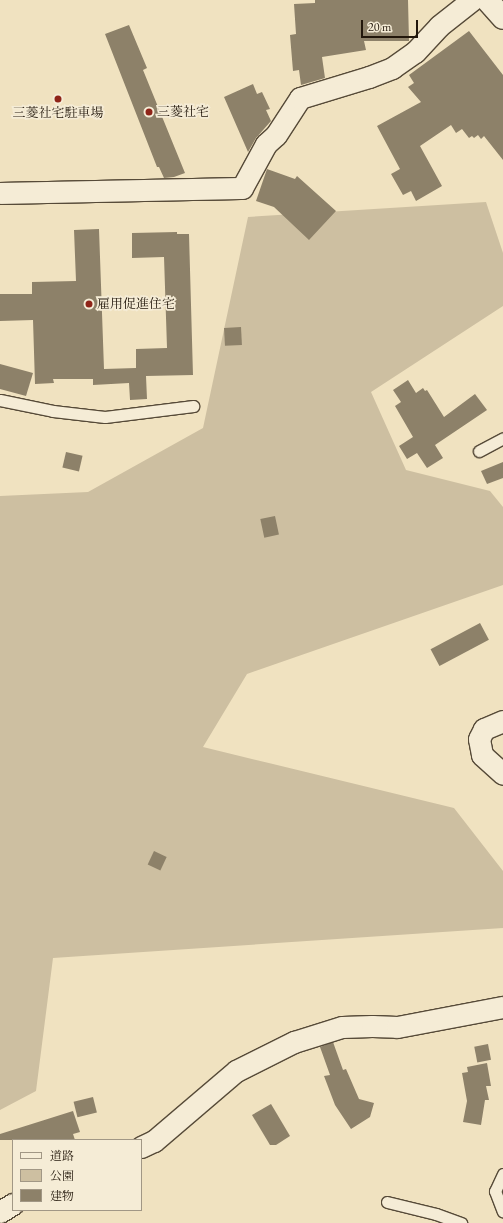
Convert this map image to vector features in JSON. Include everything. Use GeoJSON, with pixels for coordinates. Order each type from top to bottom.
{"type":"FeatureCollection","features":[{"type":"Feature","properties":{"kind":"main road"},"geometry":{"type":"LineString","coordinates":[[487,0],[503,18]]}},
{"type":"Feature","properties":{"kind":"street"},"geometry":{"type":"LineString","coordinates":[[0,193],[242,188],[266,144],[276,134],[300,98],[369,77],[392,68],[414,52],[439,26],[472,0]]}},
{"type":"Feature","properties":{"kind":"street"},"geometry":{"type":"LineString","coordinates":[[503,721],[484,729],[479,739],[482,755],[503,774]]}},
{"type":"Feature","properties":{"kind":"street"},"geometry":{"type":"LineString","coordinates":[[142,1147],[154,1142],[236,1071],[294,1042],[342,1027],[397,1027],[503,1007]]}},
{"type":"Feature","properties":{"kind":"lane"},"geometry":{"type":"LineString","coordinates":[[0,400],[53,411],[105,417],[193,406]]}},
{"type":"Feature","properties":{"kind":"lane"},"geometry":{"type":"LineString","coordinates":[[479,451],[503,438]]}},
{"type":"Feature","properties":{"kind":"lane"},"geometry":{"type":"LineString","coordinates":[[503,1174],[495,1191],[503,1212]]}},
{"type":"Feature","properties":{"kind":"lane"},"geometry":{"type":"LineString","coordinates":[[387,1202],[436,1214],[461,1223]]}},
{"type":"Feature","properties":{"kind":"green space"},"geometry":{"type":"Polygon","coordinates":[[[486,202],[503,253],[503,306],[371,392],[406,470],[490,491],[503,507],[503,585],[247,674],[203,747],[454,808],[503,871],[503,928],[53,958],[36,1091],[0,1110],[0,496],[88,492],[203,428],[248,217],[486,202]]]}},
{"type":"Feature","properties":{"kind":"building"},"geometry":{"type":"Polygon","coordinates":[[[315,0],[408,0],[409,41],[364,41],[366,50],[322,57],[325,78],[301,85],[299,70],[293,71],[290,35],[296,34],[294,4],[315,3],[315,0]]]}},
{"type":"Feature","properties":{"kind":"building","name":"三菱社宅"},"geometry":{"type":"Polygon","coordinates":[[[129,25],[147,68],[143,70],[185,173],[174,177],[164,178],[159,167],[157,167],[105,34],[129,25]]]}},
{"type":"Feature","properties":{"kind":"building"},"geometry":{"type":"Polygon","coordinates":[[[469,31],[503,75],[503,160],[484,136],[481,139],[478,135],[474,138],[472,136],[469,138],[462,129],[456,133],[451,125],[420,146],[442,186],[416,201],[411,191],[403,195],[391,174],[400,169],[377,126],[421,102],[408,87],[414,83],[409,75],[469,31]]]}},
{"type":"Feature","properties":{"kind":"building"},"geometry":{"type":"Polygon","coordinates":[[[253,84],[257,94],[262,92],[270,109],[266,110],[271,121],[256,138],[248,152],[224,97],[253,84]]]}},
{"type":"Feature","properties":{"kind":"building"},"geometry":{"type":"Polygon","coordinates":[[[267,169],[295,179],[297,176],[336,211],[309,240],[274,207],[256,201],[267,169]]]}},
{"type":"Feature","properties":{"kind":"building"},"geometry":{"type":"Polygon","coordinates":[[[99,229],[104,369],[136,368],[136,349],[167,348],[164,257],[132,258],[132,233],[177,232],[177,234],[189,234],[193,375],[146,376],[147,399],[130,400],[129,383],[93,385],[93,379],[53,379],[54,383],[35,384],[33,320],[0,321],[0,294],[32,294],[32,282],[76,281],[74,230],[99,229]]]}},
{"type":"Feature","properties":{"kind":"building"},"geometry":{"type":"Polygon","coordinates":[[[241,327],[242,345],[225,346],[224,328],[241,327]]]}},
{"type":"Feature","properties":{"kind":"building"},"geometry":{"type":"Polygon","coordinates":[[[0,364],[33,373],[26,396],[0,389],[0,364]]]}},
{"type":"Feature","properties":{"kind":"building"},"geometry":{"type":"Polygon","coordinates":[[[408,380],[416,393],[423,388],[425,391],[427,390],[444,417],[475,394],[487,410],[435,445],[443,458],[427,468],[417,453],[407,459],[399,446],[413,437],[395,406],[401,402],[393,390],[408,380]]]}},
{"type":"Feature","properties":{"kind":"building"},"geometry":{"type":"Polygon","coordinates":[[[66,452],[83,456],[79,471],[62,468],[66,452]]]}},
{"type":"Feature","properties":{"kind":"building"},"geometry":{"type":"Polygon","coordinates":[[[503,462],[503,478],[487,484],[481,471],[503,462]]]}},
{"type":"Feature","properties":{"kind":"building"},"geometry":{"type":"Polygon","coordinates":[[[275,516],[279,535],[264,538],[260,519],[275,516]]]}},
{"type":"Feature","properties":{"kind":"building"},"geometry":{"type":"Polygon","coordinates":[[[480,623],[489,640],[439,666],[431,649],[480,623]]]}},
{"type":"Feature","properties":{"kind":"building"},"geometry":{"type":"Polygon","coordinates":[[[154,851],[167,857],[160,871],[148,865],[154,851]]]}},
{"type":"Feature","properties":{"kind":"building"},"geometry":{"type":"Polygon","coordinates":[[[333,1042],[343,1070],[346,1069],[359,1099],[374,1103],[370,1117],[351,1129],[335,1105],[324,1076],[330,1075],[320,1047],[333,1042]]]}},
{"type":"Feature","properties":{"kind":"building"},"geometry":{"type":"Polygon","coordinates":[[[488,1044],[491,1060],[477,1062],[474,1047],[488,1044]]]}},
{"type":"Feature","properties":{"kind":"building"},"geometry":{"type":"Polygon","coordinates":[[[487,1063],[491,1086],[486,1086],[489,1100],[485,1100],[481,1125],[463,1122],[467,1101],[462,1073],[468,1072],[467,1067],[487,1063]]]}},
{"type":"Feature","properties":{"kind":"building"},"geometry":{"type":"Polygon","coordinates":[[[93,1097],[97,1113],[77,1117],[74,1102],[93,1097]]]}},
{"type":"Feature","properties":{"kind":"building"},"geometry":{"type":"Polygon","coordinates":[[[271,1104],[290,1136],[276,1145],[270,1145],[252,1115],[271,1104]]]}},
{"type":"Feature","properties":{"kind":"building"},"geometry":{"type":"Polygon","coordinates":[[[73,1111],[80,1132],[73,1134],[75,1139],[0,1140],[0,1134],[73,1111]]]}},
{"type":"Feature","properties":{"kind":"place","name":"三菱社宅駐車場"},"geometry":{"type":"Point","coordinates":[58,99]}},
{"type":"Feature","properties":{"kind":"place","name":"三菱社宅"},"geometry":{"type":"Point","coordinates":[149,112]}},
{"type":"Feature","properties":{"kind":"place","name":"雇用促進住宅"},"geometry":{"type":"Point","coordinates":[89,304]}}]}
